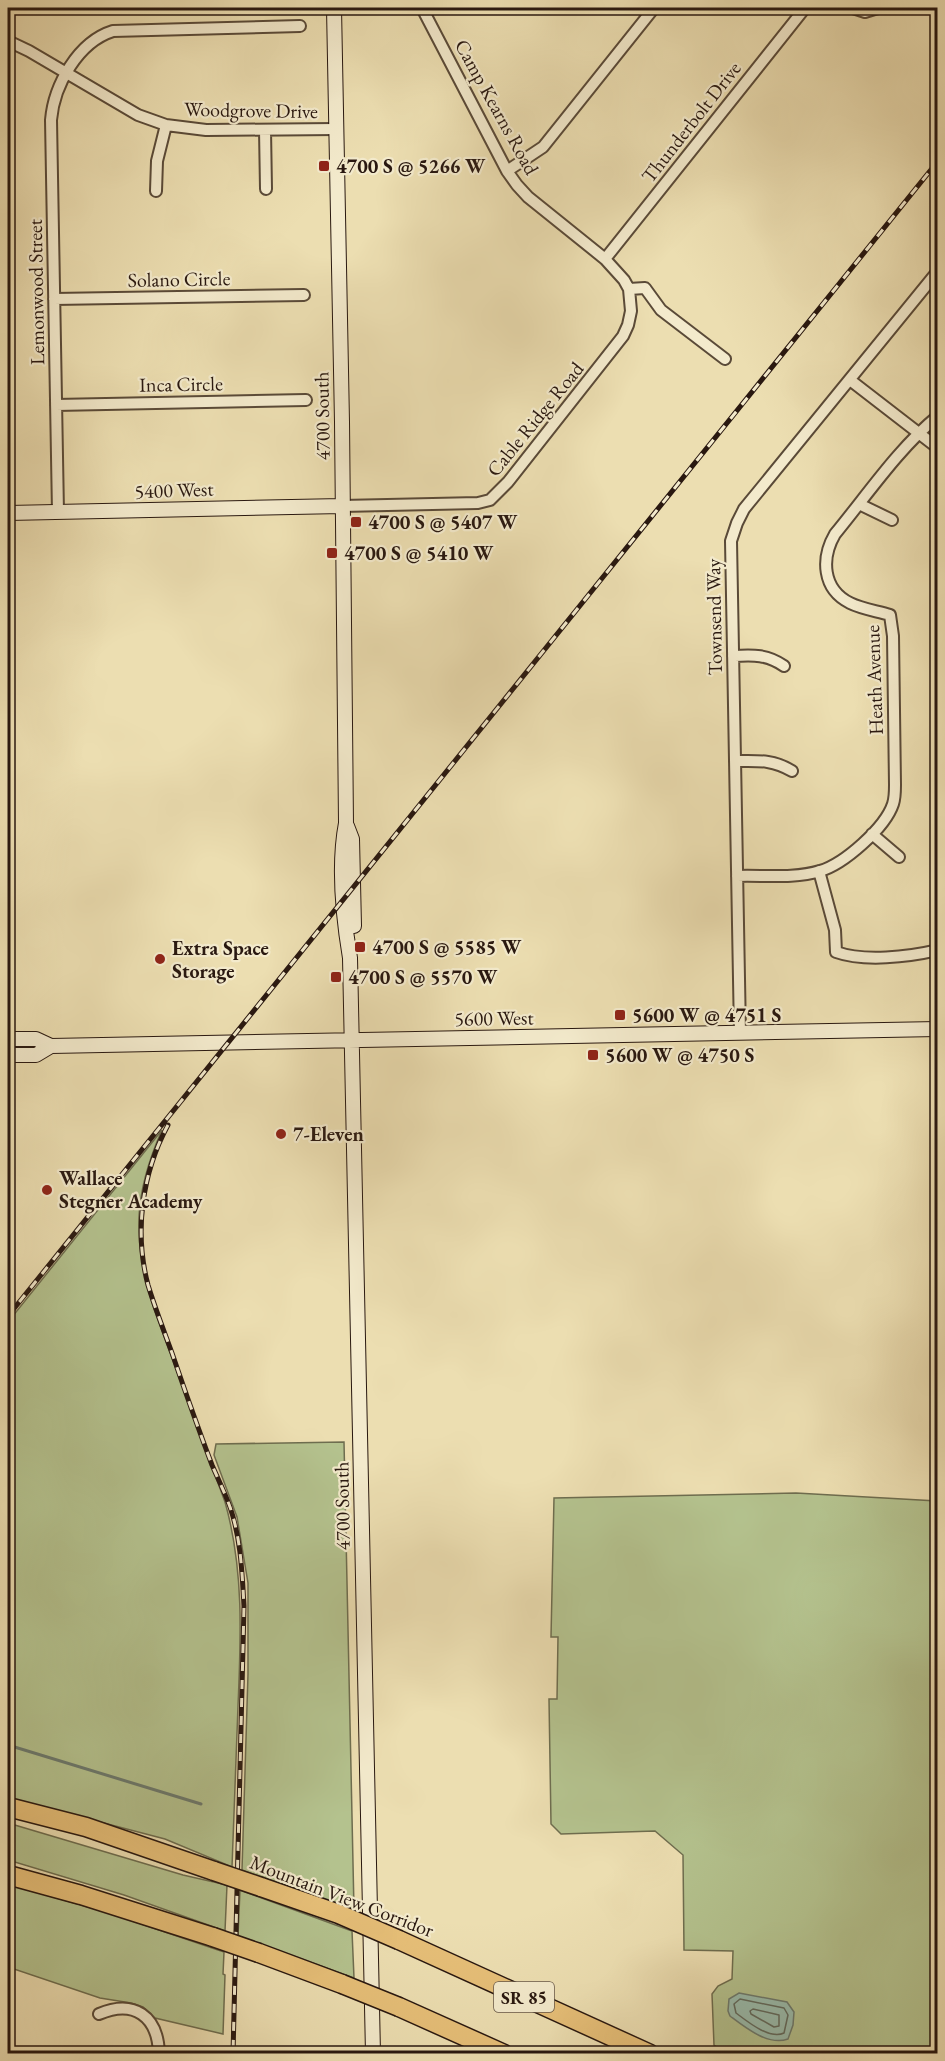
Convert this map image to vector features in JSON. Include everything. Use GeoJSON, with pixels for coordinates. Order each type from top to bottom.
{"type":"FeatureCollection","features":[{"type":"Feature","properties":{"kind":"highway","name":"Mountain View Corridor"},"geometry":{"type":"LineString","coordinates":[[8,1807],[86,1827],[339,1914],[650,2054]]}},
{"type":"Feature","properties":{"kind":"highway"},"geometry":{"type":"LineString","coordinates":[[8,1875],[81,1894],[259,1953],[399,2007],[504,2054]]}},
{"type":"Feature","properties":{"kind":"main road","name":"4700 South"},"geometry":{"type":"LineString","coordinates":[[334,8],[346,823],[352,839],[354,928],[350,958],[373,2053]]}},
{"type":"Feature","properties":{"kind":"main road","name":"5400 West"},"geometry":{"type":"LineString","coordinates":[[8,513],[342,506]]}},
{"type":"Feature","properties":{"kind":"main road","name":"5600 West"},"geometry":{"type":"LineString","coordinates":[[8,1039],[36,1039],[51,1046],[938,1029]]}},
{"type":"Feature","properties":{"kind":"main road","name":"5600 West"},"geometry":{"type":"LineString","coordinates":[[8,1055],[36,1055],[51,1046]]}},
{"type":"Feature","properties":{"kind":"main road"},"geometry":{"type":"LineString","coordinates":[[358,2054],[373,2053]]}},
{"type":"Feature","properties":{"kind":"street","name":"Camp Kearns Road"},"geometry":{"type":"LineString","coordinates":[[422,8],[507,171],[528,197],[619,272],[629,289]]}},
{"type":"Feature","properties":{"kind":"street"},"geometry":{"type":"LineString","coordinates":[[507,171],[543,147],[654,8]]}},
{"type":"Feature","properties":{"kind":"street","name":"Thunderbolt Drive"},"geometry":{"type":"LineString","coordinates":[[605,259],[805,8]]}},
{"type":"Feature","properties":{"kind":"street"},"geometry":{"type":"LineString","coordinates":[[854,8],[865,12],[878,8]]}},
{"type":"Feature","properties":{"kind":"street","name":"Lemonwood Street"},"geometry":{"type":"LineString","coordinates":[[58,512],[51,120],[55,98],[77,57],[100,36],[113,31],[300,26]]}},
{"type":"Feature","properties":{"kind":"street","name":"Woodgrove Drive"},"geometry":{"type":"LineString","coordinates":[[8,41],[138,115],[166,126],[196,130],[336,129]]}},
{"type":"Feature","properties":{"kind":"street"},"geometry":{"type":"LineString","coordinates":[[156,191],[157,161],[166,126]]}},
{"type":"Feature","properties":{"kind":"street"},"geometry":{"type":"LineString","coordinates":[[265,130],[266,189]]}},
{"type":"Feature","properties":{"kind":"street","name":"Townsend Way"},"geometry":{"type":"LineString","coordinates":[[740,1033],[731,541],[744,510],[938,271]]}},
{"type":"Feature","properties":{"kind":"street"},"geometry":{"type":"LineString","coordinates":[[629,289],[645,288],[661,310],[725,358]]}},
{"type":"Feature","properties":{"kind":"street","name":"Cable Ridge Road"},"geometry":{"type":"LineString","coordinates":[[342,506],[478,503],[490,500],[508,482],[624,336],[631,311],[629,289]]}},
{"type":"Feature","properties":{"kind":"street","name":"Solano Circle"},"geometry":{"type":"LineString","coordinates":[[54,299],[304,295]]}},
{"type":"Feature","properties":{"kind":"street"},"geometry":{"type":"LineString","coordinates":[[850,380],[938,447]]}},
{"type":"Feature","properties":{"kind":"street","name":"Inca Circle"},"geometry":{"type":"LineString","coordinates":[[56,405],[306,400]]}},
{"type":"Feature","properties":{"kind":"street","name":"Heath Avenue"},"geometry":{"type":"LineString","coordinates":[[737,876],[794,875],[819,871],[846,857],[872,834],[890,810],[895,795],[893,636],[890,615],[851,604],[841,598],[833,590],[825,563],[834,534],[918,432],[938,416]]}},
{"type":"Feature","properties":{"kind":"street"},"geometry":{"type":"LineString","coordinates":[[860,504],[892,520]]}},
{"type":"Feature","properties":{"kind":"street"},"geometry":{"type":"LineString","coordinates":[[733,656],[764,655],[784,666]]}},
{"type":"Feature","properties":{"kind":"street"},"geometry":{"type":"LineString","coordinates":[[735,761],[766,761],[780,764],[792,771]]}},
{"type":"Feature","properties":{"kind":"street"},"geometry":{"type":"LineString","coordinates":[[872,834],[899,857]]}},
{"type":"Feature","properties":{"kind":"street"},"geometry":{"type":"LineString","coordinates":[[819,871],[835,930],[836,952],[850,957],[915,955],[938,950]]}},
{"type":"Feature","properties":{"kind":"street"},"geometry":{"type":"LineString","coordinates":[[99,2014],[120,2007],[140,2013],[155,2031],[159,2054]]}},
{"type":"Feature","properties":{"kind":"green space"},"geometry":{"type":"Polygon","coordinates":[[[162,1130],[145,1176],[141,1197],[139,1240],[142,1261],[154,1309],[225,1502],[238,1578],[240,1654],[232,1867],[165,1839],[8,1798],[8,1322],[162,1130]]]}},
{"type":"Feature","properties":{"kind":"green space"},"geometry":{"type":"Polygon","coordinates":[[[344,1442],[354,1910],[242,1870],[248,1674],[248,1583],[237,1517],[214,1455],[216,1444],[344,1442]]]}},
{"type":"Feature","properties":{"kind":"green space"},"geometry":{"type":"Polygon","coordinates":[[[796,1493],[937,1501],[937,2053],[727,2054],[714,2045],[712,1994],[718,1986],[732,1979],[733,1951],[684,1950],[683,1855],[655,1831],[561,1834],[551,1824],[549,1699],[557,1699],[558,1637],[551,1637],[554,1498],[796,1493]]]}},
{"type":"Feature","properties":{"kind":"green space"},"geometry":{"type":"Polygon","coordinates":[[[8,1823],[183,1875],[227,1885],[225,1931],[124,1895],[8,1860],[8,1823]]]}},
{"type":"Feature","properties":{"kind":"green space"},"geometry":{"type":"Polygon","coordinates":[[[8,1884],[109,1913],[224,1952],[223,2034],[155,2018],[143,2007],[100,1998],[8,1967],[8,1884]]]}},
{"type":"Feature","properties":{"kind":"green space"},"geometry":{"type":"Polygon","coordinates":[[[240,1890],[352,1931],[354,1978],[238,1936],[240,1890]]]}},
{"type":"Feature","properties":{"kind":"water"},"geometry":{"type":"Polygon","coordinates":[[[739,1993],[787,2002],[794,2012],[793,2025],[788,2039],[780,2041],[765,2038],[730,2016],[729,1999],[739,1993]]]}},
{"type":"Feature","properties":{"kind":"waterway"},"geometry":{"type":"LineString","coordinates":[[8,1745],[201,1804]]}},
{"type":"Feature","properties":{"kind":"railway"},"geometry":{"type":"LineString","coordinates":[[8,1316],[938,161]]}},
{"type":"Feature","properties":{"kind":"railway"},"geometry":{"type":"LineString","coordinates":[[168,1125],[152,1163],[143,1203],[141,1224],[144,1265],[151,1294],[212,1465],[234,1519],[243,1581],[233,2054]]}},
{"type":"Feature","properties":{"kind":"place","name":"4700 S @ 5266 W"},"geometry":{"type":"Point","coordinates":[324,166]}},
{"type":"Feature","properties":{"kind":"place","name":"4700 S @ 5407 W"},"geometry":{"type":"Point","coordinates":[356,522]}},
{"type":"Feature","properties":{"kind":"place","name":"4700 S @ 5410 W"},"geometry":{"type":"Point","coordinates":[332,553]}},
{"type":"Feature","properties":{"kind":"place","name":"4700 S @ 5585 W"},"geometry":{"type":"Point","coordinates":[360,947]}},
{"type":"Feature","properties":{"kind":"place","name":"Extra Space Storage"},"geometry":{"type":"Point","coordinates":[160,959]}},
{"type":"Feature","properties":{"kind":"place","name":"4700 S @ 5570 W"},"geometry":{"type":"Point","coordinates":[336,977]}},
{"type":"Feature","properties":{"kind":"place","name":"5600 W @ 4751 S"},"geometry":{"type":"Point","coordinates":[620,1015]}},
{"type":"Feature","properties":{"kind":"place","name":"5600 W @ 4750 S"},"geometry":{"type":"Point","coordinates":[593,1055]}},
{"type":"Feature","properties":{"kind":"place","name":"7-Eleven"},"geometry":{"type":"Point","coordinates":[281,1134]}},
{"type":"Feature","properties":{"kind":"place","name":"Wallace Stegner Academy"},"geometry":{"type":"Point","coordinates":[47,1190]}}]}
